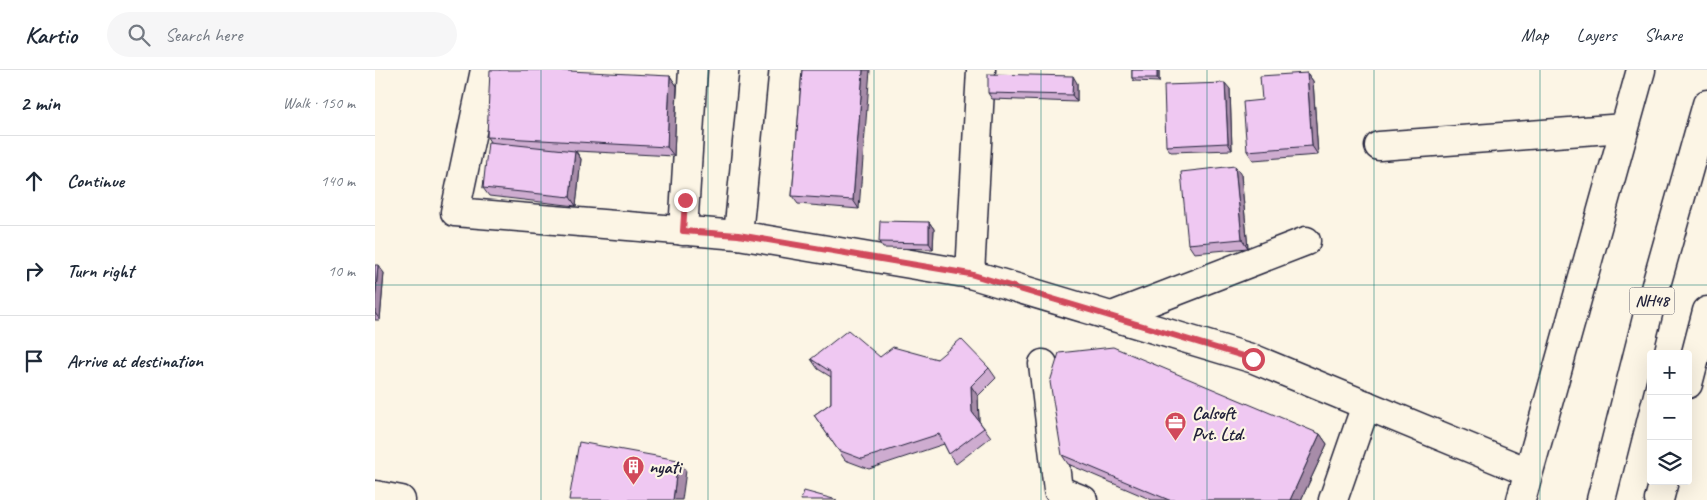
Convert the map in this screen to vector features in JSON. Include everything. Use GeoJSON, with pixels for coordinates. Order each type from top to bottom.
{"type":"FeatureCollection","features":[{"type":"Feature","properties":{"kind":"main road"},"geometry":{"type":"LineString","coordinates":[[485,70],[455,212],[738,235],[970,274],[1253,359],[1528,472]]}},
{"type":"Feature","properties":{"kind":"main road"},"geometry":{"type":"LineString","coordinates":[[683,231],[693,70]]}},
{"type":"Feature","properties":{"kind":"main road"},"geometry":{"type":"LineString","coordinates":[[738,235],[754,70]]}},
{"type":"Feature","properties":{"kind":"main road"},"geometry":{"type":"LineString","coordinates":[[970,274],[981,70]]}},
{"type":"Feature","properties":{"kind":"main road"},"geometry":{"type":"LineString","coordinates":[[1521,500],[1641,70]]}},
{"type":"Feature","properties":{"kind":"main road","name":"NH48"},"geometry":{"type":"LineString","coordinates":[[1601,500],[1649,310],[1707,104]]}},
{"type":"Feature","properties":{"kind":"main road"},"geometry":{"type":"LineString","coordinates":[[1379,146],[1624,128]]}},
{"type":"Feature","properties":{"kind":"main road"},"geometry":{"type":"LineString","coordinates":[[1112,316],[1306,241]]}},
{"type":"Feature","properties":{"kind":"main road"},"geometry":{"type":"LineString","coordinates":[[1692,369],[1707,312]]}},
{"type":"Feature","properties":{"kind":"main road"},"geometry":{"type":"LineString","coordinates":[[1043,364],[1057,490],[1083,500]]}},
{"type":"Feature","properties":{"kind":"main road"},"geometry":{"type":"LineString","coordinates":[[1333,500],[1366,405]]}},
{"type":"Feature","properties":{"kind":"main road"},"geometry":{"type":"LineString","coordinates":[[1659,500],[1662,485]]}},
{"type":"Feature","properties":{"kind":"main road"},"geometry":{"type":"LineString","coordinates":[[375,495],[401,500]]}},
{"type":"Feature","properties":{"kind":"building"},"geometry":{"type":"Polygon","coordinates":[[[490,70],[549,70],[670,76],[667,147],[487,137],[490,70]]]}},
{"type":"Feature","properties":{"kind":"building"},"geometry":{"type":"Polygon","coordinates":[[[802,70],[863,70],[853,200],[792,196],[802,70]]]}},
{"type":"Feature","properties":{"kind":"building"},"geometry":{"type":"Polygon","coordinates":[[[1132,70],[1157,70],[1157,78],[1132,78],[1132,70]]]}},
{"type":"Feature","properties":{"kind":"building"},"geometry":{"type":"Polygon","coordinates":[[[1307,73],[1312,146],[1247,151],[1243,102],[1262,100],[1260,76],[1307,73]]]}},
{"type":"Feature","properties":{"kind":"building"},"geometry":{"type":"Polygon","coordinates":[[[988,74],[1073,76],[1072,95],[988,93],[988,74]]]}},
{"type":"Feature","properties":{"kind":"building"},"geometry":{"type":"Polygon","coordinates":[[[1225,83],[1228,143],[1166,146],[1164,85],[1225,83]]]}},
{"type":"Feature","properties":{"kind":"building"},"geometry":{"type":"Polygon","coordinates":[[[488,142],[575,151],[570,197],[483,188],[488,142]]]}},
{"type":"Feature","properties":{"kind":"building"},"geometry":{"type":"Polygon","coordinates":[[[1235,166],[1242,239],[1188,244],[1181,172],[1235,166]]]}},
{"type":"Feature","properties":{"kind":"building"},"geometry":{"type":"Polygon","coordinates":[[[880,221],[929,222],[929,243],[879,242],[880,221]]]}},
{"type":"Feature","properties":{"kind":"building"},"geometry":{"type":"Polygon","coordinates":[[[375,265],[378,265],[375,302],[375,265]]]}},
{"type":"Feature","properties":{"kind":"building"},"geometry":{"type":"Polygon","coordinates":[[[848,330],[880,357],[893,347],[937,359],[961,339],[989,368],[971,386],[972,412],[984,428],[949,454],[939,434],[862,459],[838,450],[814,415],[831,403],[831,372],[811,359],[848,330]]]}},
{"type":"Feature","properties":{"kind":"building"},"geometry":{"type":"Polygon","coordinates":[[[1113,347],[1320,434],[1290,500],[1169,500],[1062,455],[1050,382],[1059,353],[1113,347]]]}},
{"type":"Feature","properties":{"kind":"building","name":"nyati"},"geometry":{"type":"Polygon","coordinates":[[[579,442],[678,460],[673,500],[569,500],[579,442]]]}},
{"type":"Feature","properties":{"kind":"building"},"geometry":{"type":"Polygon","coordinates":[[[804,491],[837,500],[801,500],[804,491]]]}},
{"type":"Feature","properties":{"kind":"place","name":"Calsoft Pvt. Ltd."},"geometry":{"type":"Point","coordinates":[1176,442]}},
{"type":"Feature","properties":{"kind":"place","name":"nyati"},"geometry":{"type":"Point","coordinates":[633,486]}},
{"type":"Feature","properties":{"kind":"route"},"geometry":{"type":"LineString","coordinates":[[685,200],[683,231],[738,235],[970,274],[1253,359]]}}]}
